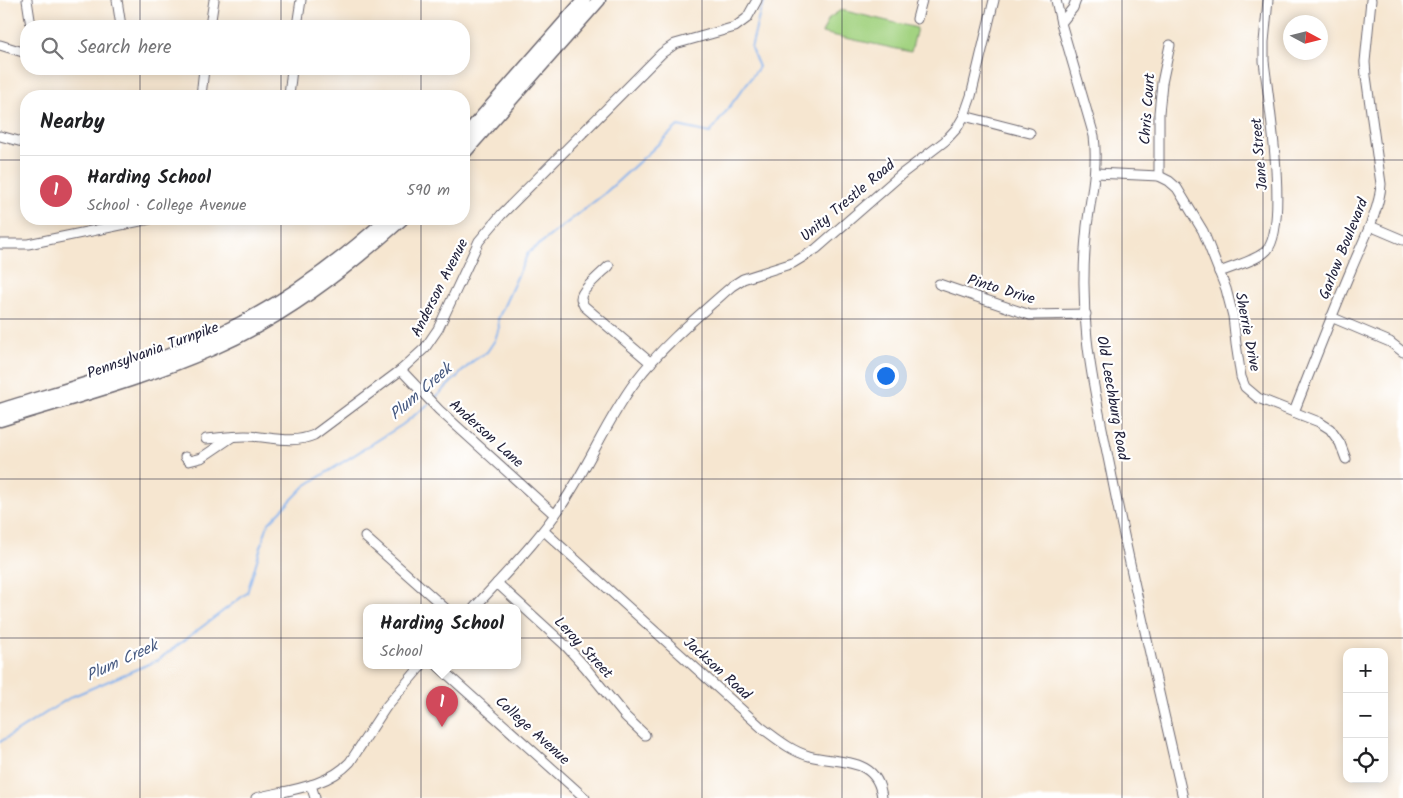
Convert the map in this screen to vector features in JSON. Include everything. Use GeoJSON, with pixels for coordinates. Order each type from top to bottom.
{"type":"FeatureCollection","features":[{"type":"Feature","properties":{"kind":"highway"},"geometry":{"type":"LineString","coordinates":[[470,130],[584,0]]}},
{"type":"Feature","properties":{"kind":"highway"},"geometry":{"type":"LineString","coordinates":[[470,146],[599,0]]}},
{"type":"Feature","properties":{"kind":"highway","name":"Pennsylvania Turnpike"},"geometry":{"type":"LineString","coordinates":[[0,410],[156,360],[195,345],[235,326],[302,286],[380,225]]}},
{"type":"Feature","properties":{"kind":"highway","name":"Pennsylvania Turnpike"},"geometry":{"type":"LineString","coordinates":[[0,420],[134,378],[212,349],[242,334],[312,293],[348,266],[395,225]]}},
{"type":"Feature","properties":{"kind":"street"},"geometry":{"type":"LineString","coordinates":[[27,0],[30,20]]}},
{"type":"Feature","properties":{"kind":"street"},"geometry":{"type":"LineString","coordinates":[[117,0],[120,20]]}},
{"type":"Feature","properties":{"kind":"street"},"geometry":{"type":"LineString","coordinates":[[211,20],[214,0]]}},
{"type":"Feature","properties":{"kind":"street"},"geometry":{"type":"LineString","coordinates":[[299,20],[301,0]]}},
{"type":"Feature","properties":{"kind":"street","name":"Anderson Avenue"},"geometry":{"type":"LineString","coordinates":[[206,439],[243,436],[290,440],[314,436],[401,370],[425,348],[438,330],[479,241],[502,215],[662,53],[675,44],[735,27],[747,18],[757,0]]}},
{"type":"Feature","properties":{"kind":"street"},"geometry":{"type":"LineString","coordinates":[[917,19],[922,0]]}},
{"type":"Feature","properties":{"kind":"street","name":"Unity Trestle Road"},"geometry":{"type":"LineString","coordinates":[[478,604],[544,531],[569,495],[609,423],[634,383],[659,352],[743,278],[792,263],[816,248],[903,173],[945,141],[957,128],[964,116],[971,96],[994,0]]}},
{"type":"Feature","properties":{"kind":"street","name":"Old Leechburg Road"},"geometry":{"type":"LineString","coordinates":[[1056,0],[1094,136],[1096,150],[1096,173],[1085,253],[1086,314],[1092,374],[1120,518],[1183,798]]}},
{"type":"Feature","properties":{"kind":"street"},"geometry":{"type":"LineString","coordinates":[[1061,23],[1073,8],[1076,0]]}},
{"type":"Feature","properties":{"kind":"street","name":"Jane Street"},"geometry":{"type":"LineString","coordinates":[[1218,272],[1257,257],[1266,251],[1274,234],[1278,188],[1264,60],[1268,0]]}},
{"type":"Feature","properties":{"kind":"street","name":"Garlow Boulevard"},"geometry":{"type":"LineString","coordinates":[[1294,412],[1331,317],[1370,226],[1381,192],[1382,184],[1365,62],[1371,0]]}},
{"type":"Feature","properties":{"kind":"street"},"geometry":{"type":"LineString","coordinates":[[0,45],[20,51]]}},
{"type":"Feature","properties":{"kind":"street","name":"Chris Court"},"geometry":{"type":"LineString","coordinates":[[1159,176],[1159,113],[1162,83],[1170,45]]}},
{"type":"Feature","properties":{"kind":"street"},"geometry":{"type":"LineString","coordinates":[[201,90],[203,75]]}},
{"type":"Feature","properties":{"kind":"street"},"geometry":{"type":"LineString","coordinates":[[289,90],[291,75]]}},
{"type":"Feature","properties":{"kind":"street"},"geometry":{"type":"LineString","coordinates":[[964,116],[1030,132]]}},
{"type":"Feature","properties":{"kind":"street"},"geometry":{"type":"LineString","coordinates":[[0,136],[20,141]]}},
{"type":"Feature","properties":{"kind":"street"},"geometry":{"type":"LineString","coordinates":[[1096,173],[1159,176]]}},
{"type":"Feature","properties":{"kind":"street","name":"Sherrie Drive"},"geometry":{"type":"LineString","coordinates":[[1159,176],[1169,181],[1186,201],[1203,231],[1233,316],[1237,352],[1245,387],[1258,398],[1319,422],[1330,429],[1340,442],[1346,459]]}},
{"type":"Feature","properties":{"kind":"street"},"geometry":{"type":"LineString","coordinates":[[0,244],[28,244],[121,225]]}},
{"type":"Feature","properties":{"kind":"street"},"geometry":{"type":"LineString","coordinates":[[1370,226],[1403,240]]}},
{"type":"Feature","properties":{"kind":"street"},"geometry":{"type":"LineString","coordinates":[[609,266],[584,291],[581,298],[582,302],[584,306],[651,363]]}},
{"type":"Feature","properties":{"kind":"street","name":"Pinto Drive"},"geometry":{"type":"LineString","coordinates":[[939,284],[1030,315],[1086,314]]}},
{"type":"Feature","properties":{"kind":"street"},"geometry":{"type":"LineString","coordinates":[[1331,317],[1390,342],[1403,352]]}},
{"type":"Feature","properties":{"kind":"street","name":"Anderson Lane"},"geometry":{"type":"LineString","coordinates":[[401,370],[439,410],[555,515]]}},
{"type":"Feature","properties":{"kind":"street"},"geometry":{"type":"LineString","coordinates":[[185,457],[189,461],[201,458],[232,437]]}},
{"type":"Feature","properties":{"kind":"street","name":"Jackson Road"},"geometry":{"type":"LineString","coordinates":[[544,531],[762,728],[791,749],[809,756],[856,763],[865,768],[878,782],[882,798]]}},
{"type":"Feature","properties":{"kind":"street"},"geometry":{"type":"LineString","coordinates":[[365,537],[440,604]]}},
{"type":"Feature","properties":{"kind":"street","name":"Leroy Street"},"geometry":{"type":"LineString","coordinates":[[497,583],[520,604]]}},
{"type":"Feature","properties":{"kind":"street","name":"Leroy Street"},"geometry":{"type":"LineString","coordinates":[[521,605],[586,667],[625,716],[645,735]]}},
{"type":"Feature","properties":{"kind":"street"},"geometry":{"type":"LineString","coordinates":[[256,798],[311,785],[329,778],[343,769],[350,762],[386,707],[418,669]]}},
{"type":"Feature","properties":{"kind":"street","name":"College Avenue"},"geometry":{"type":"LineString","coordinates":[[441,669],[585,798]]}},
{"type":"Feature","properties":{"kind":"street"},"geometry":{"type":"LineString","coordinates":[[311,785],[316,798]]}},
{"type":"Feature","properties":{"kind":"green space"},"geometry":{"type":"Polygon","coordinates":[[[841,10],[917,28],[911,52],[822,33],[829,18],[841,10]]]}},
{"type":"Feature","properties":{"kind":"waterway","name":"Plum Creek"},"geometry":{"type":"LineString","coordinates":[[433,400],[473,361],[487,352],[495,340],[499,328],[498,319],[528,253],[604,194],[678,126],[710,133],[759,67],[751,48],[765,0]]}},
{"type":"Feature","properties":{"kind":"waterway","name":"Plum Creek"},"geometry":{"type":"LineString","coordinates":[[0,742],[71,697],[158,660],[247,593],[268,524],[305,486],[402,425],[430,403]]}},
{"type":"Feature","properties":{"kind":"place","name":"Harding School"},"geometry":{"type":"Point","coordinates":[442,727]}}]}
